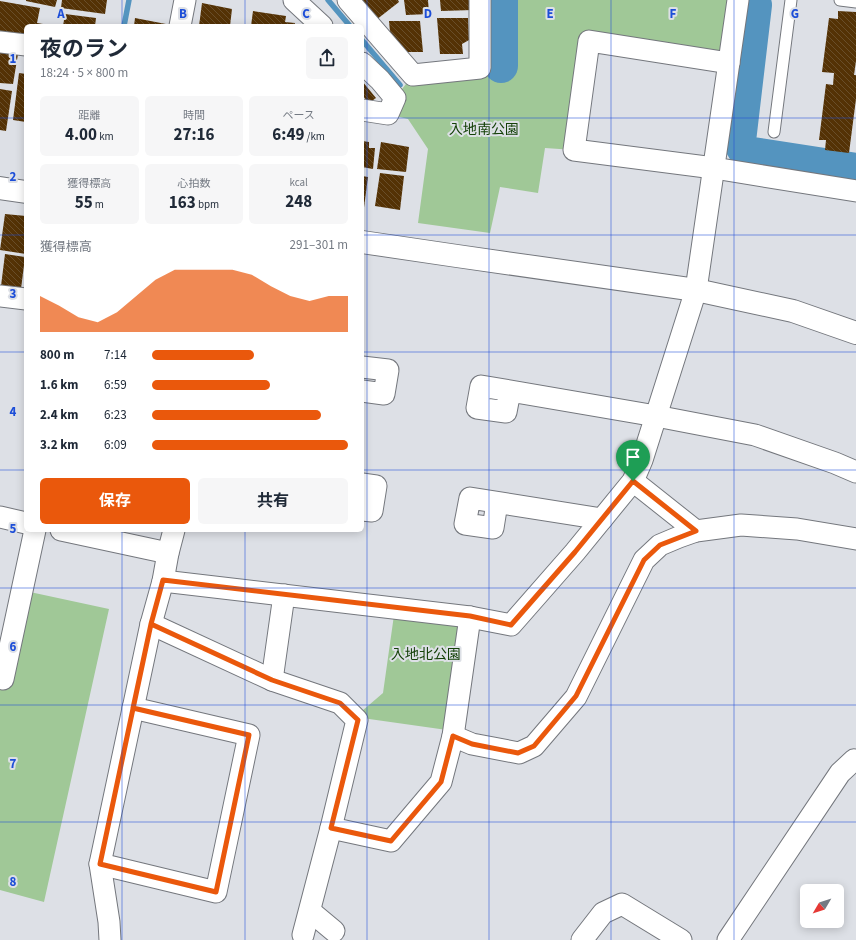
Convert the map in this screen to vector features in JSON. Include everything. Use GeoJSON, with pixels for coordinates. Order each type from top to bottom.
{"type":"FeatureCollection","features":[{"type":"Feature","properties":{"kind":"street"},"geometry":{"type":"LineString","coordinates":[[180,24],[185,0]]}},
{"type":"Feature","properties":{"kind":"street"},"geometry":{"type":"LineString","coordinates":[[294,0],[320,24]]}},
{"type":"Feature","properties":{"kind":"street"},"geometry":{"type":"LineString","coordinates":[[348,0],[413,75],[480,68],[480,0]]}},
{"type":"Feature","properties":{"kind":"street"},"geometry":{"type":"LineString","coordinates":[[163,580],[470,616],[511,625],[575,552],[633,481],[642,460],[696,290],[738,0]]}},
{"type":"Feature","properties":{"kind":"street"},"geometry":{"type":"LineString","coordinates":[[729,63],[589,41],[574,150],[714,168],[856,191]]}},
{"type":"Feature","properties":{"kind":"street"},"geometry":{"type":"LineString","coordinates":[[0,42],[24,45]]}},
{"type":"Feature","properties":{"kind":"street"},"geometry":{"type":"LineString","coordinates":[[364,65],[380,80],[395,98],[388,114],[364,110]]}},
{"type":"Feature","properties":{"kind":"street"},"geometry":{"type":"LineString","coordinates":[[0,188],[24,192]]}},
{"type":"Feature","properties":{"kind":"street"},"geometry":{"type":"LineString","coordinates":[[364,242],[696,290],[793,311],[856,333]]}},
{"type":"Feature","properties":{"kind":"street"},"geometry":{"type":"LineString","coordinates":[[0,296],[24,299]]}},
{"type":"Feature","properties":{"kind":"street"},"geometry":{"type":"LineString","coordinates":[[364,368],[388,370],[384,394],[364,391]]}},
{"type":"Feature","properties":{"kind":"street"},"geometry":{"type":"LineString","coordinates":[[510,391],[656,416],[755,435],[835,463],[856,472]]}},
{"type":"Feature","properties":{"kind":"street"},"geometry":{"type":"LineString","coordinates":[[633,481],[696,531]]}},
{"type":"Feature","properties":{"kind":"street"},"geometry":{"type":"LineString","coordinates":[[364,484],[376,486],[372,511],[364,510]]}},
{"type":"Feature","properties":{"kind":"street"},"geometry":{"type":"LineString","coordinates":[[497,503],[602,519]]}},
{"type":"Feature","properties":{"kind":"street"},"geometry":{"type":"LineString","coordinates":[[0,517],[24,523]]}},
{"type":"Feature","properties":{"kind":"street"},"geometry":{"type":"LineString","coordinates":[[453,736],[472,744],[518,753],[534,746],[576,696],[644,560],[660,545],[696,531],[741,524],[797,529],[856,539]]}},
{"type":"Feature","properties":{"kind":"street"},"geometry":{"type":"LineString","coordinates":[[3,679],[35,532]]}},
{"type":"Feature","properties":{"kind":"street"},"geometry":{"type":"LineString","coordinates":[[79,532],[106,535],[168,553]]}},
{"type":"Feature","properties":{"kind":"street"},"geometry":{"type":"LineString","coordinates":[[110,940],[109,922],[100,864],[151,624],[163,580],[173,532]]}},
{"type":"Feature","properties":{"kind":"street"},"geometry":{"type":"LineString","coordinates":[[272,680],[284,595]]}},
{"type":"Feature","properties":{"kind":"street"},"geometry":{"type":"LineString","coordinates":[[331,828],[391,841],[441,782],[453,736],[470,616]]}},
{"type":"Feature","properties":{"kind":"street"},"geometry":{"type":"LineString","coordinates":[[151,624],[272,680],[340,703],[358,720],[304,935]]}},
{"type":"Feature","properties":{"kind":"street"},"geometry":{"type":"LineString","coordinates":[[100,864],[216,892],[249,735],[133,708]]}},
{"type":"Feature","properties":{"kind":"street"},"geometry":{"type":"LineString","coordinates":[[728,940],[840,773],[854,760],[856,761]]}},
{"type":"Feature","properties":{"kind":"street"},"geometry":{"type":"LineString","coordinates":[[582,940],[603,913],[622,904],[680,940]]}},
{"type":"Feature","properties":{"kind":"street"},"geometry":{"type":"LineString","coordinates":[[310,911],[334,931]]}},
{"type":"Feature","properties":{"kind":"lane"},"geometry":{"type":"LineString","coordinates":[[774,132],[791,0]]}},
{"type":"Feature","properties":{"kind":"lane"},"geometry":{"type":"LineString","coordinates":[[840,0],[856,2]]}},
{"type":"Feature","properties":{"kind":"green space","name":"入地南公園"},"geometry":{"type":"Polygon","coordinates":[[[509,0],[738,0],[729,63],[589,41],[574,150],[545,148],[538,193],[500,187],[490,233],[418,223],[428,149],[408,119],[388,114],[395,98],[413,75],[480,68],[507,72],[509,0]]]}},
{"type":"Feature","properties":{"kind":"green space"},"geometry":{"type":"Polygon","coordinates":[[[30,592],[109,609],[44,902],[0,890],[0,688],[7,690],[30,592]]]}},
{"type":"Feature","properties":{"kind":"green space","name":"入地北公園"},"geometry":{"type":"Polygon","coordinates":[[[395,608],[470,617],[454,731],[355,717],[383,693],[395,608]]]}},
{"type":"Feature","properties":{"kind":"building"},"geometry":{"type":"Polygon","coordinates":[[[26,0],[57,0],[55,7],[26,0]]]}},
{"type":"Feature","properties":{"kind":"building"},"geometry":{"type":"Polygon","coordinates":[[[62,0],[107,0],[105,14],[61,8],[62,0]]]}},
{"type":"Feature","properties":{"kind":"building"},"geometry":{"type":"Polygon","coordinates":[[[359,0],[398,0],[399,2],[376,20],[359,0]]]}},
{"type":"Feature","properties":{"kind":"building"},"geometry":{"type":"Polygon","coordinates":[[[404,0],[428,0],[429,14],[406,15],[404,0]]]}},
{"type":"Feature","properties":{"kind":"building"},"geometry":{"type":"Polygon","coordinates":[[[440,0],[473,0],[473,10],[441,11],[440,0]]]}},
{"type":"Feature","properties":{"kind":"building"},"geometry":{"type":"Polygon","coordinates":[[[0,1],[40,8],[37,23],[43,24],[24,24],[24,35],[0,31],[0,1]]]}},
{"type":"Feature","properties":{"kind":"building"},"geometry":{"type":"Polygon","coordinates":[[[202,3],[232,9],[230,24],[199,24],[202,3]]]}},
{"type":"Feature","properties":{"kind":"building"},"geometry":{"type":"Polygon","coordinates":[[[253,11],[286,16],[285,22],[295,23],[295,24],[251,24],[253,11]]]}},
{"type":"Feature","properties":{"kind":"building"},"geometry":{"type":"Polygon","coordinates":[[[838,11],[856,12],[856,61],[854,75],[856,75],[856,99],[849,153],[825,150],[826,140],[819,140],[826,84],[833,85],[834,73],[822,72],[829,18],[838,19],[838,11]]]}},
{"type":"Feature","properties":{"kind":"building"},"geometry":{"type":"Polygon","coordinates":[[[65,14],[96,18],[95,24],[63,24],[65,14]]]}},
{"type":"Feature","properties":{"kind":"building"},"geometry":{"type":"Polygon","coordinates":[[[135,18],[166,24],[134,24],[135,18]]]}},
{"type":"Feature","properties":{"kind":"building"},"geometry":{"type":"Polygon","coordinates":[[[437,18],[468,18],[469,40],[462,44],[463,54],[440,54],[437,18]]]}},
{"type":"Feature","properties":{"kind":"building"},"geometry":{"type":"Polygon","coordinates":[[[389,21],[420,21],[423,52],[398,52],[391,43],[389,21]]]}},
{"type":"Feature","properties":{"kind":"building"},"geometry":{"type":"Polygon","coordinates":[[[0,52],[18,54],[13,84],[0,83],[0,52]]]}},
{"type":"Feature","properties":{"kind":"building"},"geometry":{"type":"Polygon","coordinates":[[[19,73],[24,74],[24,122],[13,120],[19,73]]]}},
{"type":"Feature","properties":{"kind":"building"},"geometry":{"type":"Polygon","coordinates":[[[364,83],[376,98],[369,103],[364,97],[364,83]]]}},
{"type":"Feature","properties":{"kind":"building"},"geometry":{"type":"Polygon","coordinates":[[[0,89],[12,91],[6,131],[0,130],[0,89]]]}},
{"type":"Feature","properties":{"kind":"building"},"geometry":{"type":"Polygon","coordinates":[[[364,141],[369,142],[369,148],[375,148],[373,169],[364,167],[364,141]]]}},
{"type":"Feature","properties":{"kind":"building"},"geometry":{"type":"Polygon","coordinates":[[[381,142],[409,147],[406,172],[377,169],[381,142]]]}},
{"type":"Feature","properties":{"kind":"building"},"geometry":{"type":"Polygon","coordinates":[[[380,173],[404,176],[400,210],[375,206],[380,173]]]}},
{"type":"Feature","properties":{"kind":"building"},"geometry":{"type":"Polygon","coordinates":[[[364,176],[368,177],[364,207],[364,176]]]}},
{"type":"Feature","properties":{"kind":"building"},"geometry":{"type":"Polygon","coordinates":[[[5,214],[24,216],[24,254],[0,250],[5,214]]]}},
{"type":"Feature","properties":{"kind":"building"},"geometry":{"type":"Polygon","coordinates":[[[5,254],[24,257],[21,289],[1,286],[5,254]]]}},
{"type":"Feature","properties":{"kind":"waterway"},"geometry":{"type":"LineString","coordinates":[[124,24],[129,0]]}},
{"type":"Feature","properties":{"kind":"waterway"},"geometry":{"type":"LineString","coordinates":[[328,0],[348,24]]}},
{"type":"Feature","properties":{"kind":"waterway"},"geometry":{"type":"LineString","coordinates":[[501,0],[501,66]]}},
{"type":"Feature","properties":{"kind":"waterway"},"geometry":{"type":"LineString","coordinates":[[755,5],[739,141],[746,153],[856,170]]}},
{"type":"Feature","properties":{"kind":"waterway"},"geometry":{"type":"LineString","coordinates":[[364,42],[400,85]]}},
{"type":"Feature","properties":{"kind":"route"},"geometry":{"type":"LineString","coordinates":[[633,481],[575,552],[511,625],[470,616],[163,580],[151,624],[133,708],[249,735],[216,892],[100,864],[151,624],[272,680],[340,703],[358,720],[331,828],[391,841],[441,782],[453,736],[472,744],[518,753],[534,746],[576,696],[644,560],[660,545],[696,531],[633,481]]}}]}
